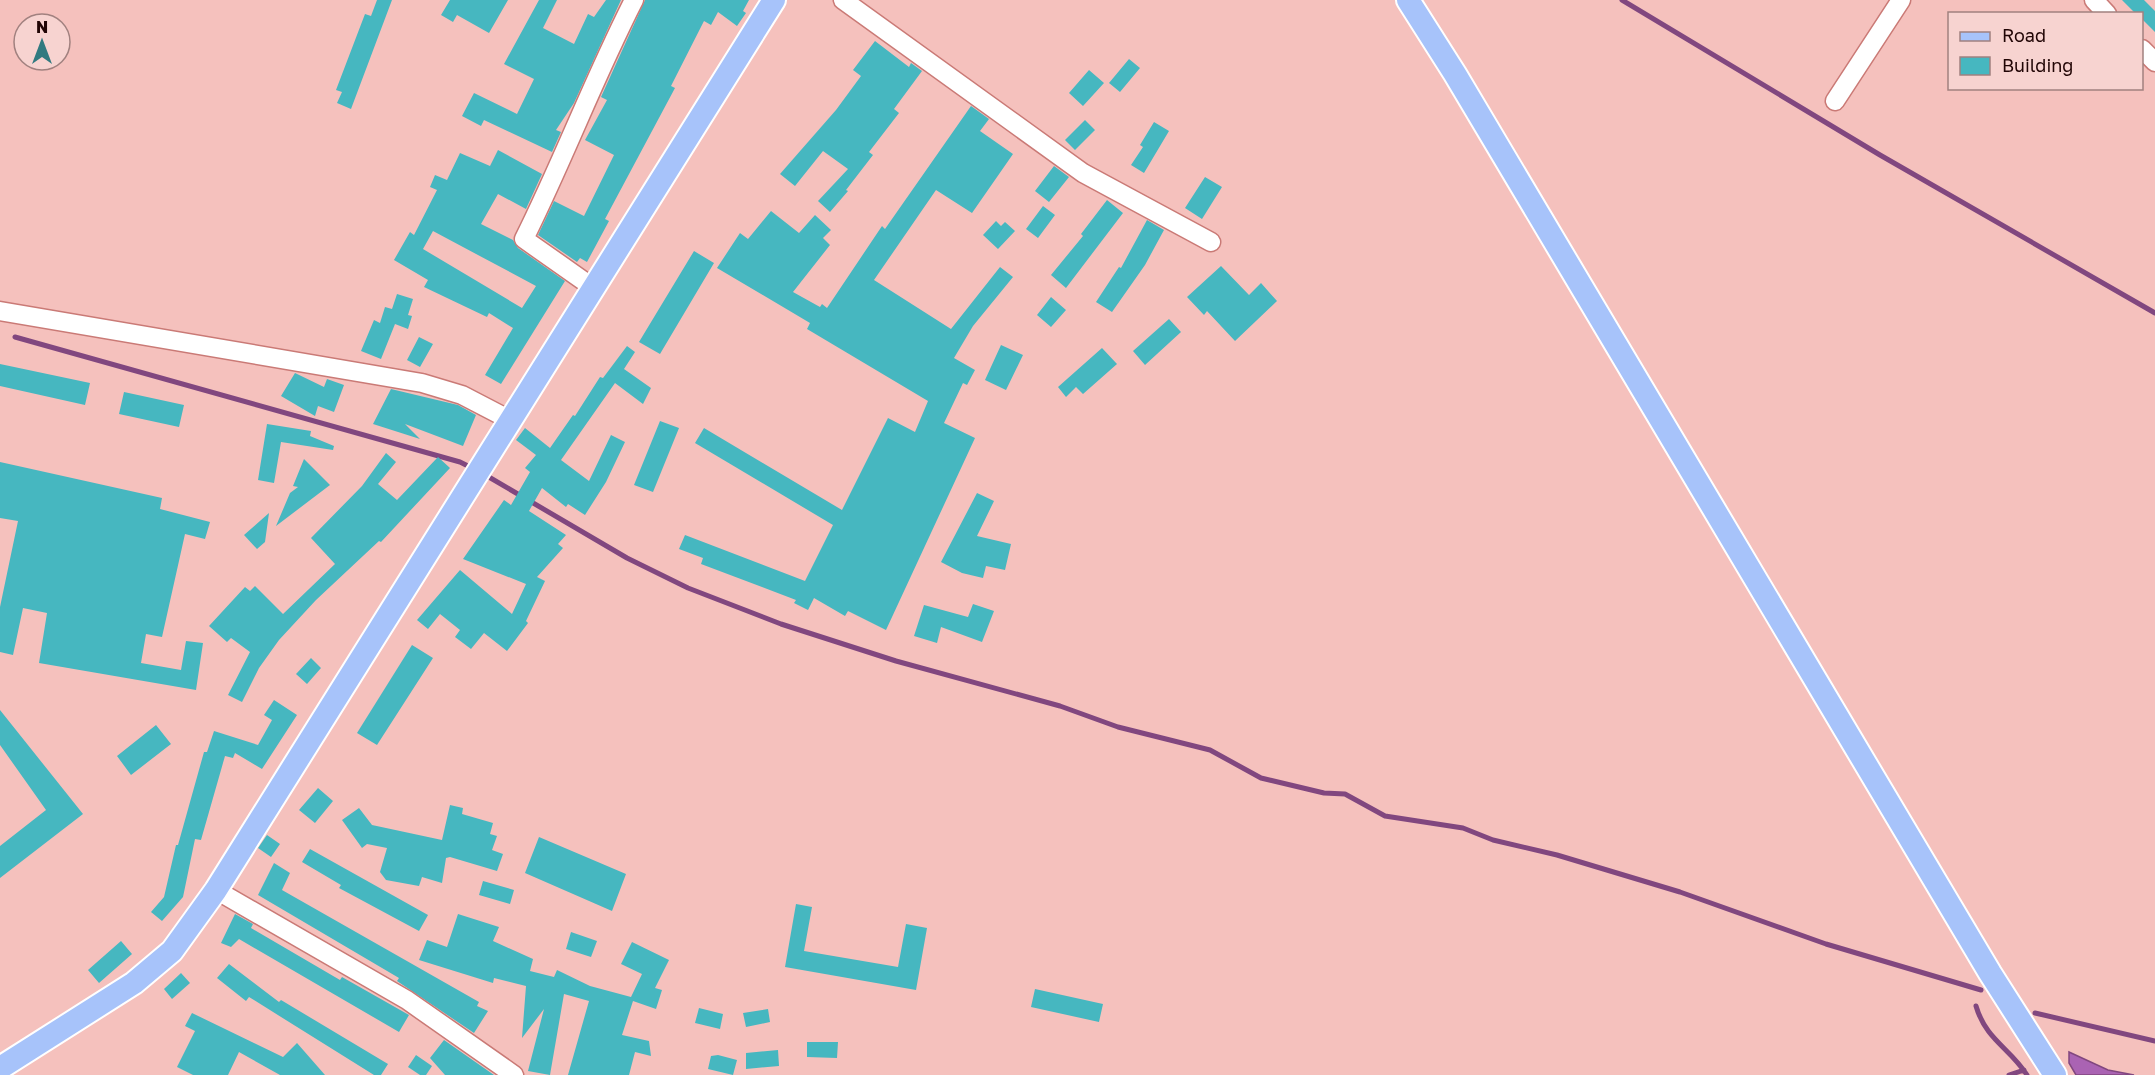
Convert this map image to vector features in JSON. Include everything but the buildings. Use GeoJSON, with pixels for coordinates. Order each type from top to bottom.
{"type":"FeatureCollection","features":[{"type":"Feature","properties":{"kind":"main road"},"geometry":{"type":"LineString","coordinates":[[0,1068],[134,983],[172,951],[216,890],[595,289],[774,0]]}},
{"type":"Feature","properties":{"kind":"main road"},"geometry":{"type":"LineString","coordinates":[[1408,0],[1455,74],[1984,963],[2055,1075]]}},
{"type":"Feature","properties":{"kind":"street"},"geometry":{"type":"LineString","coordinates":[[595,289],[524,239],[558,172],[598,75],[634,0]]}},
{"type":"Feature","properties":{"kind":"street"},"geometry":{"type":"LineString","coordinates":[[843,0],[1083,173],[1211,242]]}},
{"type":"Feature","properties":{"kind":"street"},"geometry":{"type":"LineString","coordinates":[[1835,101],[1901,0]]}},
{"type":"Feature","properties":{"kind":"street"},"geometry":{"type":"LineString","coordinates":[[2094,0],[2105,12]]}},
{"type":"Feature","properties":{"kind":"street"},"geometry":{"type":"LineString","coordinates":[[2143,50],[2155,62]]}},
{"type":"Feature","properties":{"kind":"street"},"geometry":{"type":"LineString","coordinates":[[0,311],[422,383],[462,395],[512,421]]}},
{"type":"Feature","properties":{"kind":"street"},"geometry":{"type":"LineString","coordinates":[[216,890],[407,1000],[514,1075]]}},
{"type":"Feature","properties":{"kind":"shaded area"},"geometry":{"type":"Polygon","coordinates":[[[2069,1052],[2108,1070],[2134,1075],[2076,1075],[2069,1063],[2069,1052]]]}},
{"type":"Feature","properties":{"kind":"waterway"},"geometry":{"type":"LineString","coordinates":[[1622,0],[1880,155],[2155,313]]}},
{"type":"Feature","properties":{"kind":"waterway"},"geometry":{"type":"LineString","coordinates":[[15,337],[460,462],[474,469]]}},
{"type":"Feature","properties":{"kind":"waterway"},"geometry":{"type":"LineString","coordinates":[[482,473],[627,558],[688,588],[781,624],[896,661],[1060,706],[1118,727],[1210,750],[1261,778],[1324,793],[1345,794],[1385,816],[1463,828],[1493,840],[1557,855],[1680,892],[1826,944],[1981,990]]}},
{"type":"Feature","properties":{"kind":"waterway"},"geometry":{"type":"LineString","coordinates":[[1976,1006],[1980,1018],[1992,1036],[2027,1075]]}},
{"type":"Feature","properties":{"kind":"waterway"},"geometry":{"type":"LineString","coordinates":[[2035,1013],[2155,1041]]}},
{"type":"Feature","properties":{"kind":"waterway"},"geometry":{"type":"LineString","coordinates":[[2009,1075],[2024,1070]]}}]}
